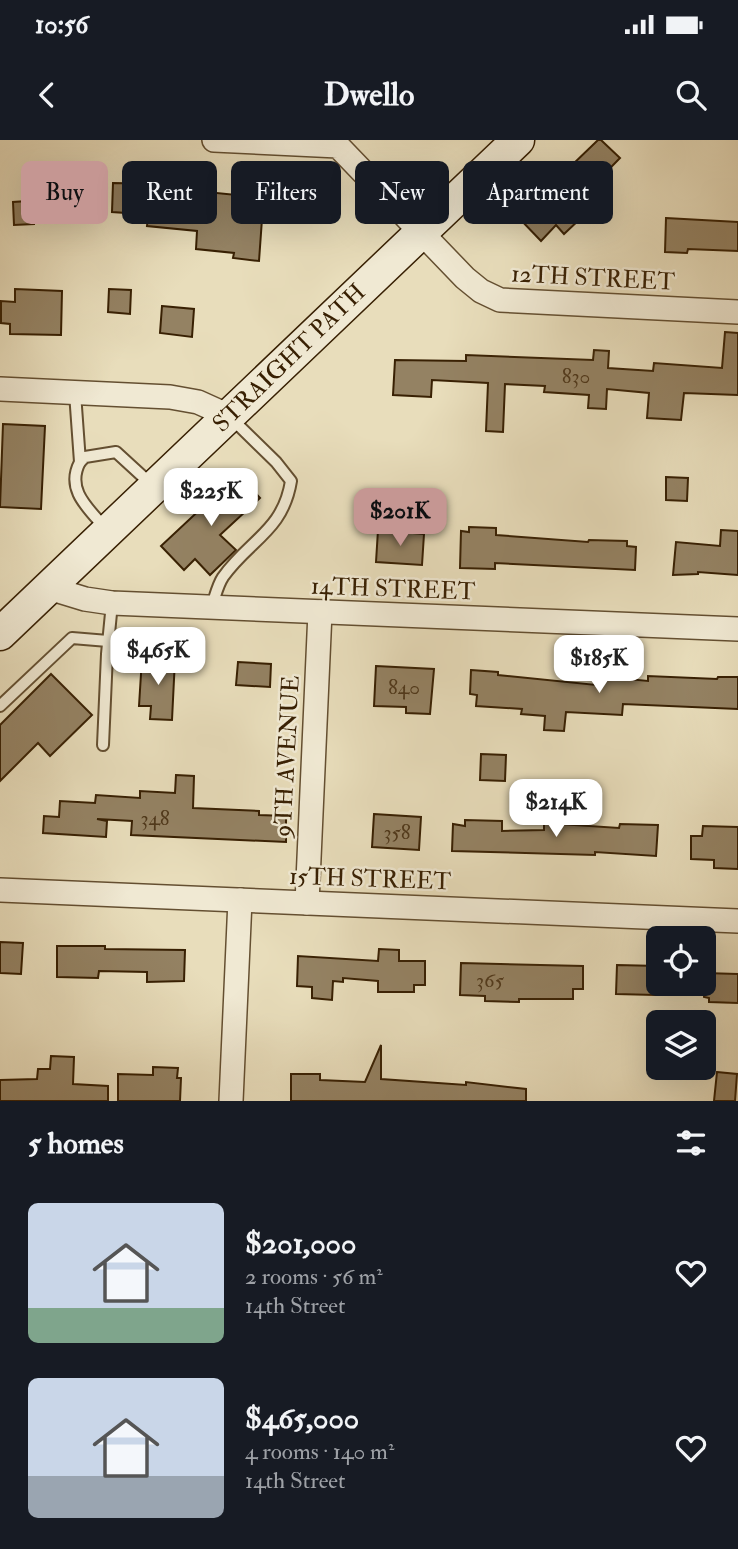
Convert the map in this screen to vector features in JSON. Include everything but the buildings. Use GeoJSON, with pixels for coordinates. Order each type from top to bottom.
{"type":"FeatureCollection","features":[{"type":"Feature","properties":{"kind":"main road","name":"STRAIGHT PATH"},"geometry":{"type":"LineString","coordinates":[[0,634],[518,140]]}},
{"type":"Feature","properties":{"kind":"street","name":"12TH STREET"},"geometry":{"type":"LineString","coordinates":[[214,140],[338,143],[472,285],[500,300],[738,312]]}},
{"type":"Feature","properties":{"kind":"street"},"geometry":{"type":"LineString","coordinates":[[0,389],[188,400],[229,416]]}},
{"type":"Feature","properties":{"kind":"street","name":"14TH STREET"},"geometry":{"type":"LineString","coordinates":[[48,588],[85,599],[112,603],[738,629]]}},
{"type":"Feature","properties":{"kind":"street","name":"9TH AVENUE"},"geometry":{"type":"LineString","coordinates":[[307,903],[320,612]]}},
{"type":"Feature","properties":{"kind":"street","name":"15TH STREET"},"geometry":{"type":"LineString","coordinates":[[0,890],[738,921]]}},
{"type":"Feature","properties":{"kind":"street"},"geometry":{"type":"LineString","coordinates":[[231,1101],[240,900]]}},
{"type":"Feature","properties":{"kind":"lane"},"geometry":{"type":"LineString","coordinates":[[75,393],[80,461]]}},
{"type":"Feature","properties":{"kind":"lane"},"geometry":{"type":"LineString","coordinates":[[211,608],[223,578],[276,522],[288,501],[291,481],[276,462],[229,416]]}},
{"type":"Feature","properties":{"kind":"lane"},"geometry":{"type":"LineString","coordinates":[[108,531],[77,495],[77,467],[80,461],[86,457],[116,452],[154,487]]}},
{"type":"Feature","properties":{"kind":"lane"},"geometry":{"type":"LineString","coordinates":[[103,745],[112,603]]}},
{"type":"Feature","properties":{"kind":"lane"},"geometry":{"type":"LineString","coordinates":[[0,706],[72,638],[108,641]]}}]}
